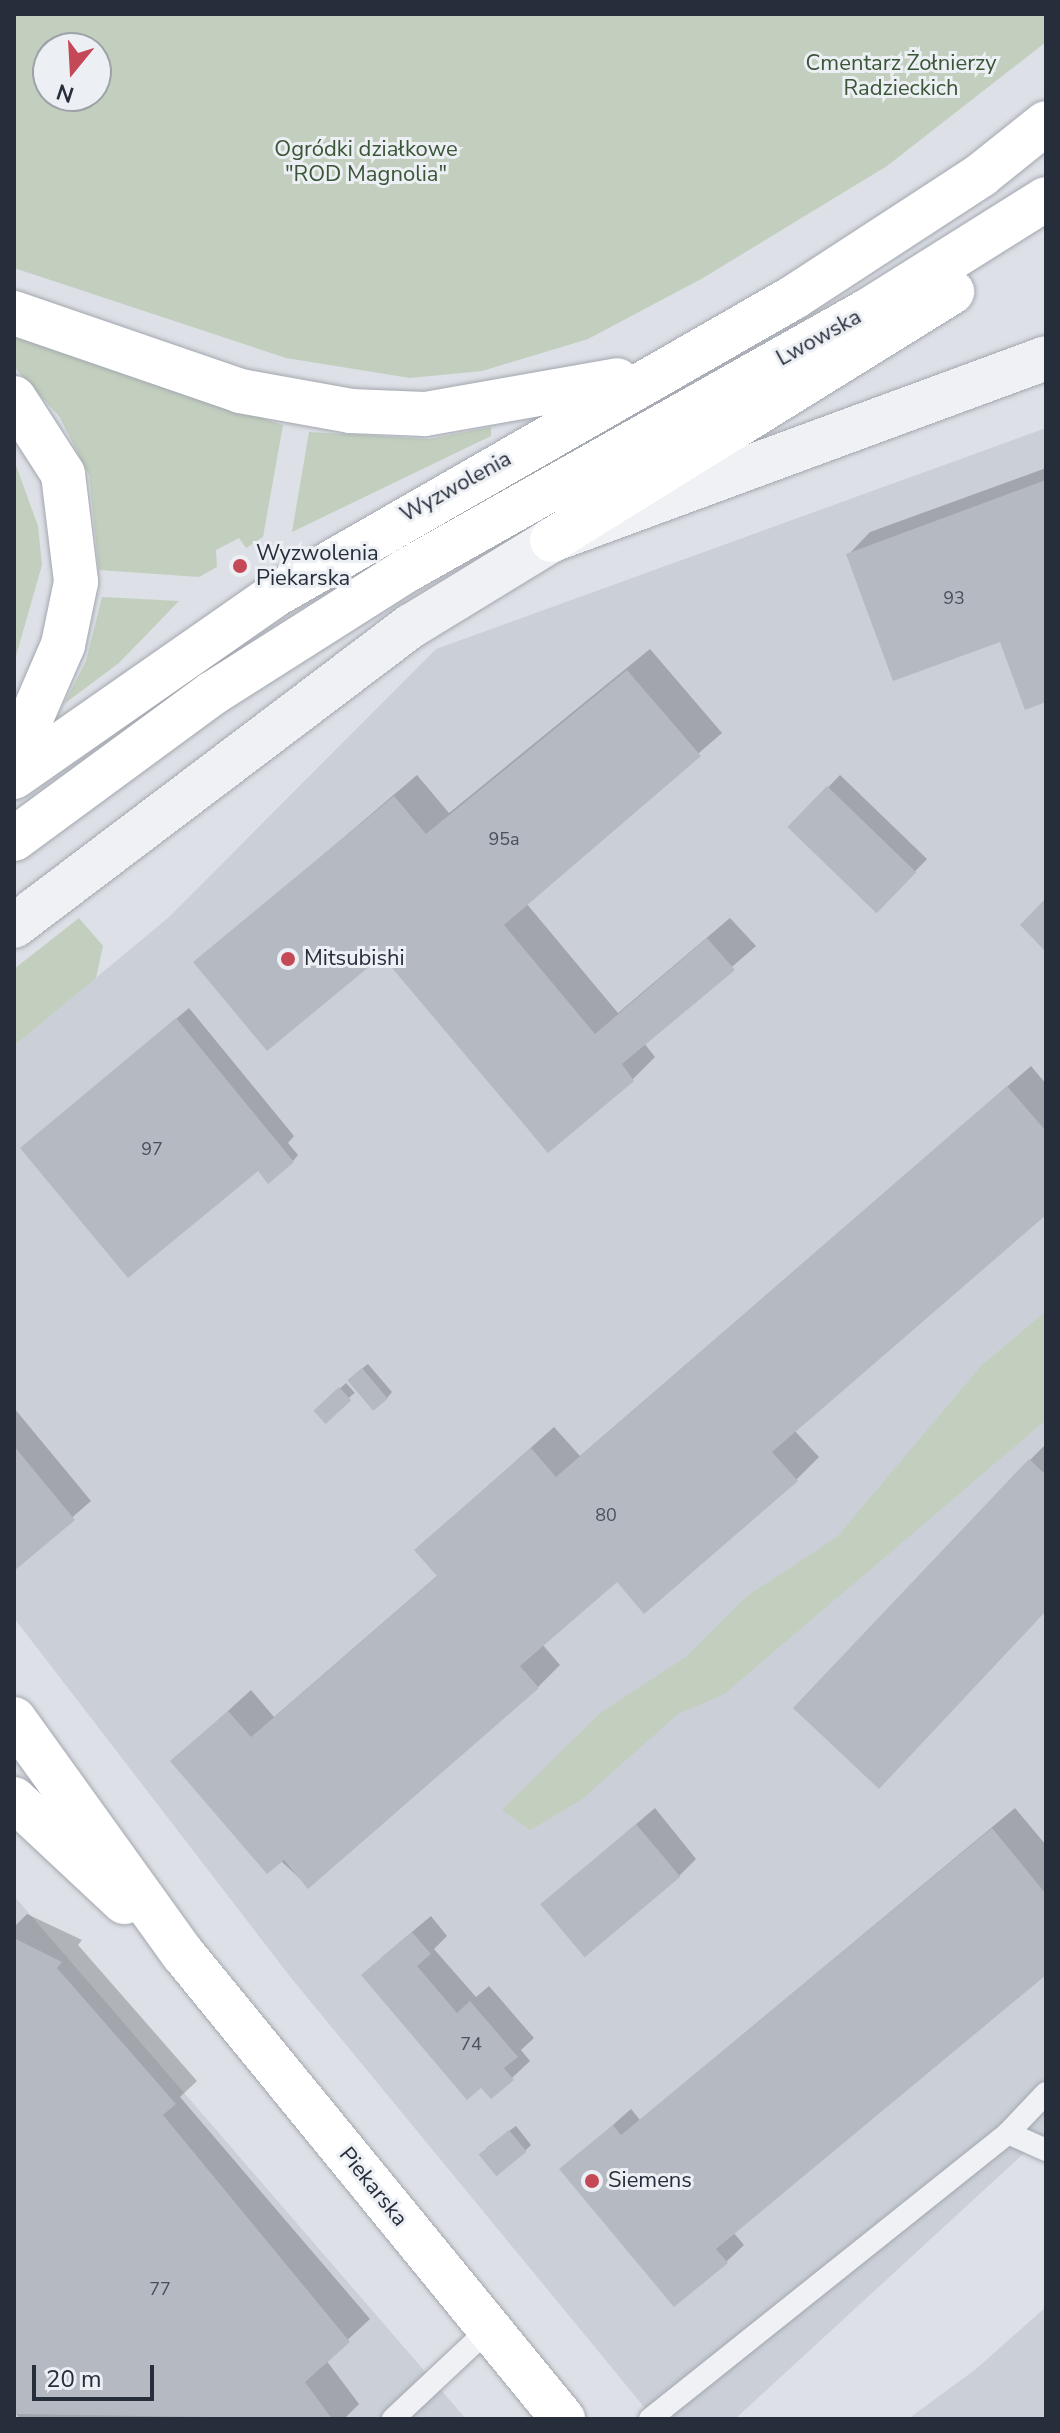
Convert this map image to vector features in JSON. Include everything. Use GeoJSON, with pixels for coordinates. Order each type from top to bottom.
{"type":"FeatureCollection","features":[{"type":"Feature","properties":{"kind":"main road"},"geometry":{"type":"LineString","coordinates":[[14,313],[240,391],[351,411],[425,414],[523,401],[666,368],[895,234],[1046,123]]}},
{"type":"Feature","properties":{"kind":"main road","name":"Lwowska"},"geometry":{"type":"LineString","coordinates":[[14,839],[266,659],[585,468],[1000,231],[1046,199]]}},
{"type":"Feature","properties":{"kind":"main road"},"geometry":{"type":"LineString","coordinates":[[552,540],[946,299],[1000,231]]}},
{"type":"Feature","properties":{"kind":"main road","name":"Wyzwolenia"},"geometry":{"type":"LineString","coordinates":[[14,777],[273,596],[666,368]]}},
{"type":"Feature","properties":{"kind":"main road"},"geometry":{"type":"LineString","coordinates":[[14,398],[63,474],[76,582],[63,645],[14,758]]}},
{"type":"Feature","properties":{"kind":"main road","name":"Piekarska"},"geometry":{"type":"LineString","coordinates":[[14,1719],[183,1954],[563,2419]]}},
{"type":"Feature","properties":{"kind":"main road","name":"Piekarska"},"geometry":{"type":"LineString","coordinates":[[14,1799],[183,1954]]}},
{"type":"Feature","properties":{"kind":"street"},"geometry":{"type":"LineString","coordinates":[[14,926],[411,626],[552,540],[1046,358]]}},
{"type":"Feature","properties":{"kind":"lane"},"geometry":{"type":"LineString","coordinates":[[650,2419],[1008,2133],[1046,2093]]}},
{"type":"Feature","properties":{"kind":"lane"},"geometry":{"type":"LineString","coordinates":[[1008,2133],[1046,2150]]}},
{"type":"Feature","properties":{"kind":"lane"},"geometry":{"type":"LineString","coordinates":[[393,2419],[489,2329]]}},
{"type":"Feature","properties":{"kind":"shaded area"},"geometry":{"type":"Polygon","coordinates":[[[1046,428],[1046,2133],[735,2419],[654,2419],[292,1979],[14,1618],[14,1046],[169,917],[436,649],[1046,428]]]}},
{"type":"Feature","properties":{"kind":"shaded area"},"geometry":{"type":"Polygon","coordinates":[[[14,1896],[466,2419],[14,2419],[14,1896]]]}},
{"type":"Feature","properties":{"kind":"shaded area"},"geometry":{"type":"Polygon","coordinates":[[[1046,2307],[1046,2419],[908,2419],[976,2369],[1046,2307]]]}},
{"type":"Feature","properties":{"kind":"green space"},"geometry":{"type":"Polygon","coordinates":[[[14,14],[1046,14],[1046,42],[887,166],[703,278],[588,339],[482,371],[410,378],[286,358],[14,268],[14,14]]]}},
{"type":"Feature","properties":{"kind":"green space"},"geometry":{"type":"Polygon","coordinates":[[[14,336],[283,425],[263,537],[246,548],[239,538],[216,550],[217,567],[199,577],[99,570],[89,475],[59,416],[14,367],[14,336]]]}},
{"type":"Feature","properties":{"kind":"green space"},"geometry":{"type":"Polygon","coordinates":[[[491,427],[491,436],[292,532],[309,432],[429,439],[491,427]]]}},
{"type":"Feature","properties":{"kind":"green space"},"geometry":{"type":"Polygon","coordinates":[[[14,460],[38,526],[42,565],[14,663],[14,460]]]}},
{"type":"Feature","properties":{"kind":"green space"},"geometry":{"type":"Polygon","coordinates":[[[102,597],[179,601],[119,663],[64,704],[86,661],[102,597]]]}},
{"type":"Feature","properties":{"kind":"green space"},"geometry":{"type":"Polygon","coordinates":[[[79,918],[103,946],[96,978],[14,1046],[14,969],[79,918]]]}},
{"type":"Feature","properties":{"kind":"green space"},"geometry":{"type":"Polygon","coordinates":[[[1046,1311],[1046,1420],[724,1694],[678,1714],[581,1800],[530,1830],[502,1810],[600,1713],[686,1657],[747,1596],[837,1537],[981,1366],[1046,1311]]]}},
{"type":"Feature","properties":{"kind":"building"},"geometry":{"type":"Polygon","coordinates":[[[1046,480],[1046,702],[1025,710],[1000,642],[893,681],[846,554],[1046,480]]]}},
{"type":"Feature","properties":{"kind":"building"},"geometry":{"type":"Polygon","coordinates":[[[627,670],[701,756],[504,925],[595,1034],[707,938],[735,970],[622,1064],[634,1081],[548,1153],[382,956],[267,1051],[193,962],[394,796],[426,834],[627,670]]]}},
{"type":"Feature","properties":{"kind":"building"},"geometry":{"type":"Polygon","coordinates":[[[827,786],[916,872],[877,913],[787,827],[827,786]]]}},
{"type":"Feature","properties":{"kind":"building"},"geometry":{"type":"Polygon","coordinates":[[[1046,898],[1046,952],[1020,925],[1046,898]]]}},
{"type":"Feature","properties":{"kind":"building"},"geometry":{"type":"Polygon","coordinates":[[[176,1018],[294,1162],[268,1184],[258,1171],[128,1278],[20,1148],[176,1018]]]}},
{"type":"Feature","properties":{"kind":"building"},"geometry":{"type":"Polygon","coordinates":[[[1007,1086],[1046,1131],[1046,1215],[772,1452],[798,1481],[644,1614],[617,1582],[520,1666],[539,1688],[308,1889],[284,1860],[267,1874],[170,1761],[228,1711],[251,1737],[437,1576],[414,1550],[531,1448],[556,1477],[1007,1086]]]}},
{"type":"Feature","properties":{"kind":"building"},"geometry":{"type":"Polygon","coordinates":[[[362,1368],[388,1399],[373,1411],[347,1380],[362,1368]]]}},
{"type":"Feature","properties":{"kind":"building"},"geometry":{"type":"Polygon","coordinates":[[[339,1387],[351,1400],[326,1424],[313,1411],[339,1387]]]}},
{"type":"Feature","properties":{"kind":"building"},"geometry":{"type":"Polygon","coordinates":[[[14,1446],[75,1520],[14,1571],[14,1446]]]}},
{"type":"Feature","properties":{"kind":"building"},"geometry":{"type":"Polygon","coordinates":[[[1029,1459],[1046,1475],[1046,1611],[879,1789],[793,1708],[1029,1459]]]}},
{"type":"Feature","properties":{"kind":"building"},"geometry":{"type":"Polygon","coordinates":[[[636,1824],[680,1877],[585,1957],[540,1904],[636,1824]]]}},
{"type":"Feature","properties":{"kind":"building"},"geometry":{"type":"Polygon","coordinates":[[[992,1828],[1046,1894],[1046,1975],[716,2249],[728,2263],[674,2307],[559,2169],[613,2125],[621,2135],[992,1828]]]}},
{"type":"Feature","properties":{"kind":"building"},"geometry":{"type":"Polygon","coordinates":[[[412,1932],[431,1954],[417,1966],[457,2013],[470,2001],[518,2057],[504,2068],[514,2080],[491,2099],[481,2088],[467,2100],[361,1975],[412,1932]]]}},
{"type":"Feature","properties":{"kind":"building"},"geometry":{"type":"Polygon","coordinates":[[[14,1938],[62,1962],[57,1968],[176,2104],[163,2115],[350,2342],[305,2382],[332,2419],[14,2414],[14,1938]]]}},
{"type":"Feature","properties":{"kind":"building"},"geometry":{"type":"Polygon","coordinates":[[[509,2130],[527,2152],[496,2176],[479,2155],[509,2130]]]}},
{"type":"Feature","properties":{"kind":"place","name":"Wyzwolenia Piekarska"},"geometry":{"type":"Point","coordinates":[240,566]}},
{"type":"Feature","properties":{"kind":"place","name":"Mitsubishi"},"geometry":{"type":"Point","coordinates":[288,959]}},
{"type":"Feature","properties":{"kind":"place","name":"Siemens"},"geometry":{"type":"Point","coordinates":[592,2181]}},
{"type":"Feature","properties":{"kind":"park label","name":"Cmentarz Żołnierzy Radzieckich"},"geometry":{"type":"Point","coordinates":[901,76]}},
{"type":"Feature","properties":{"kind":"park label","name":"Ogródki działkowe \"ROD Magnolia\""},"geometry":{"type":"Point","coordinates":[366,162]}}]}
